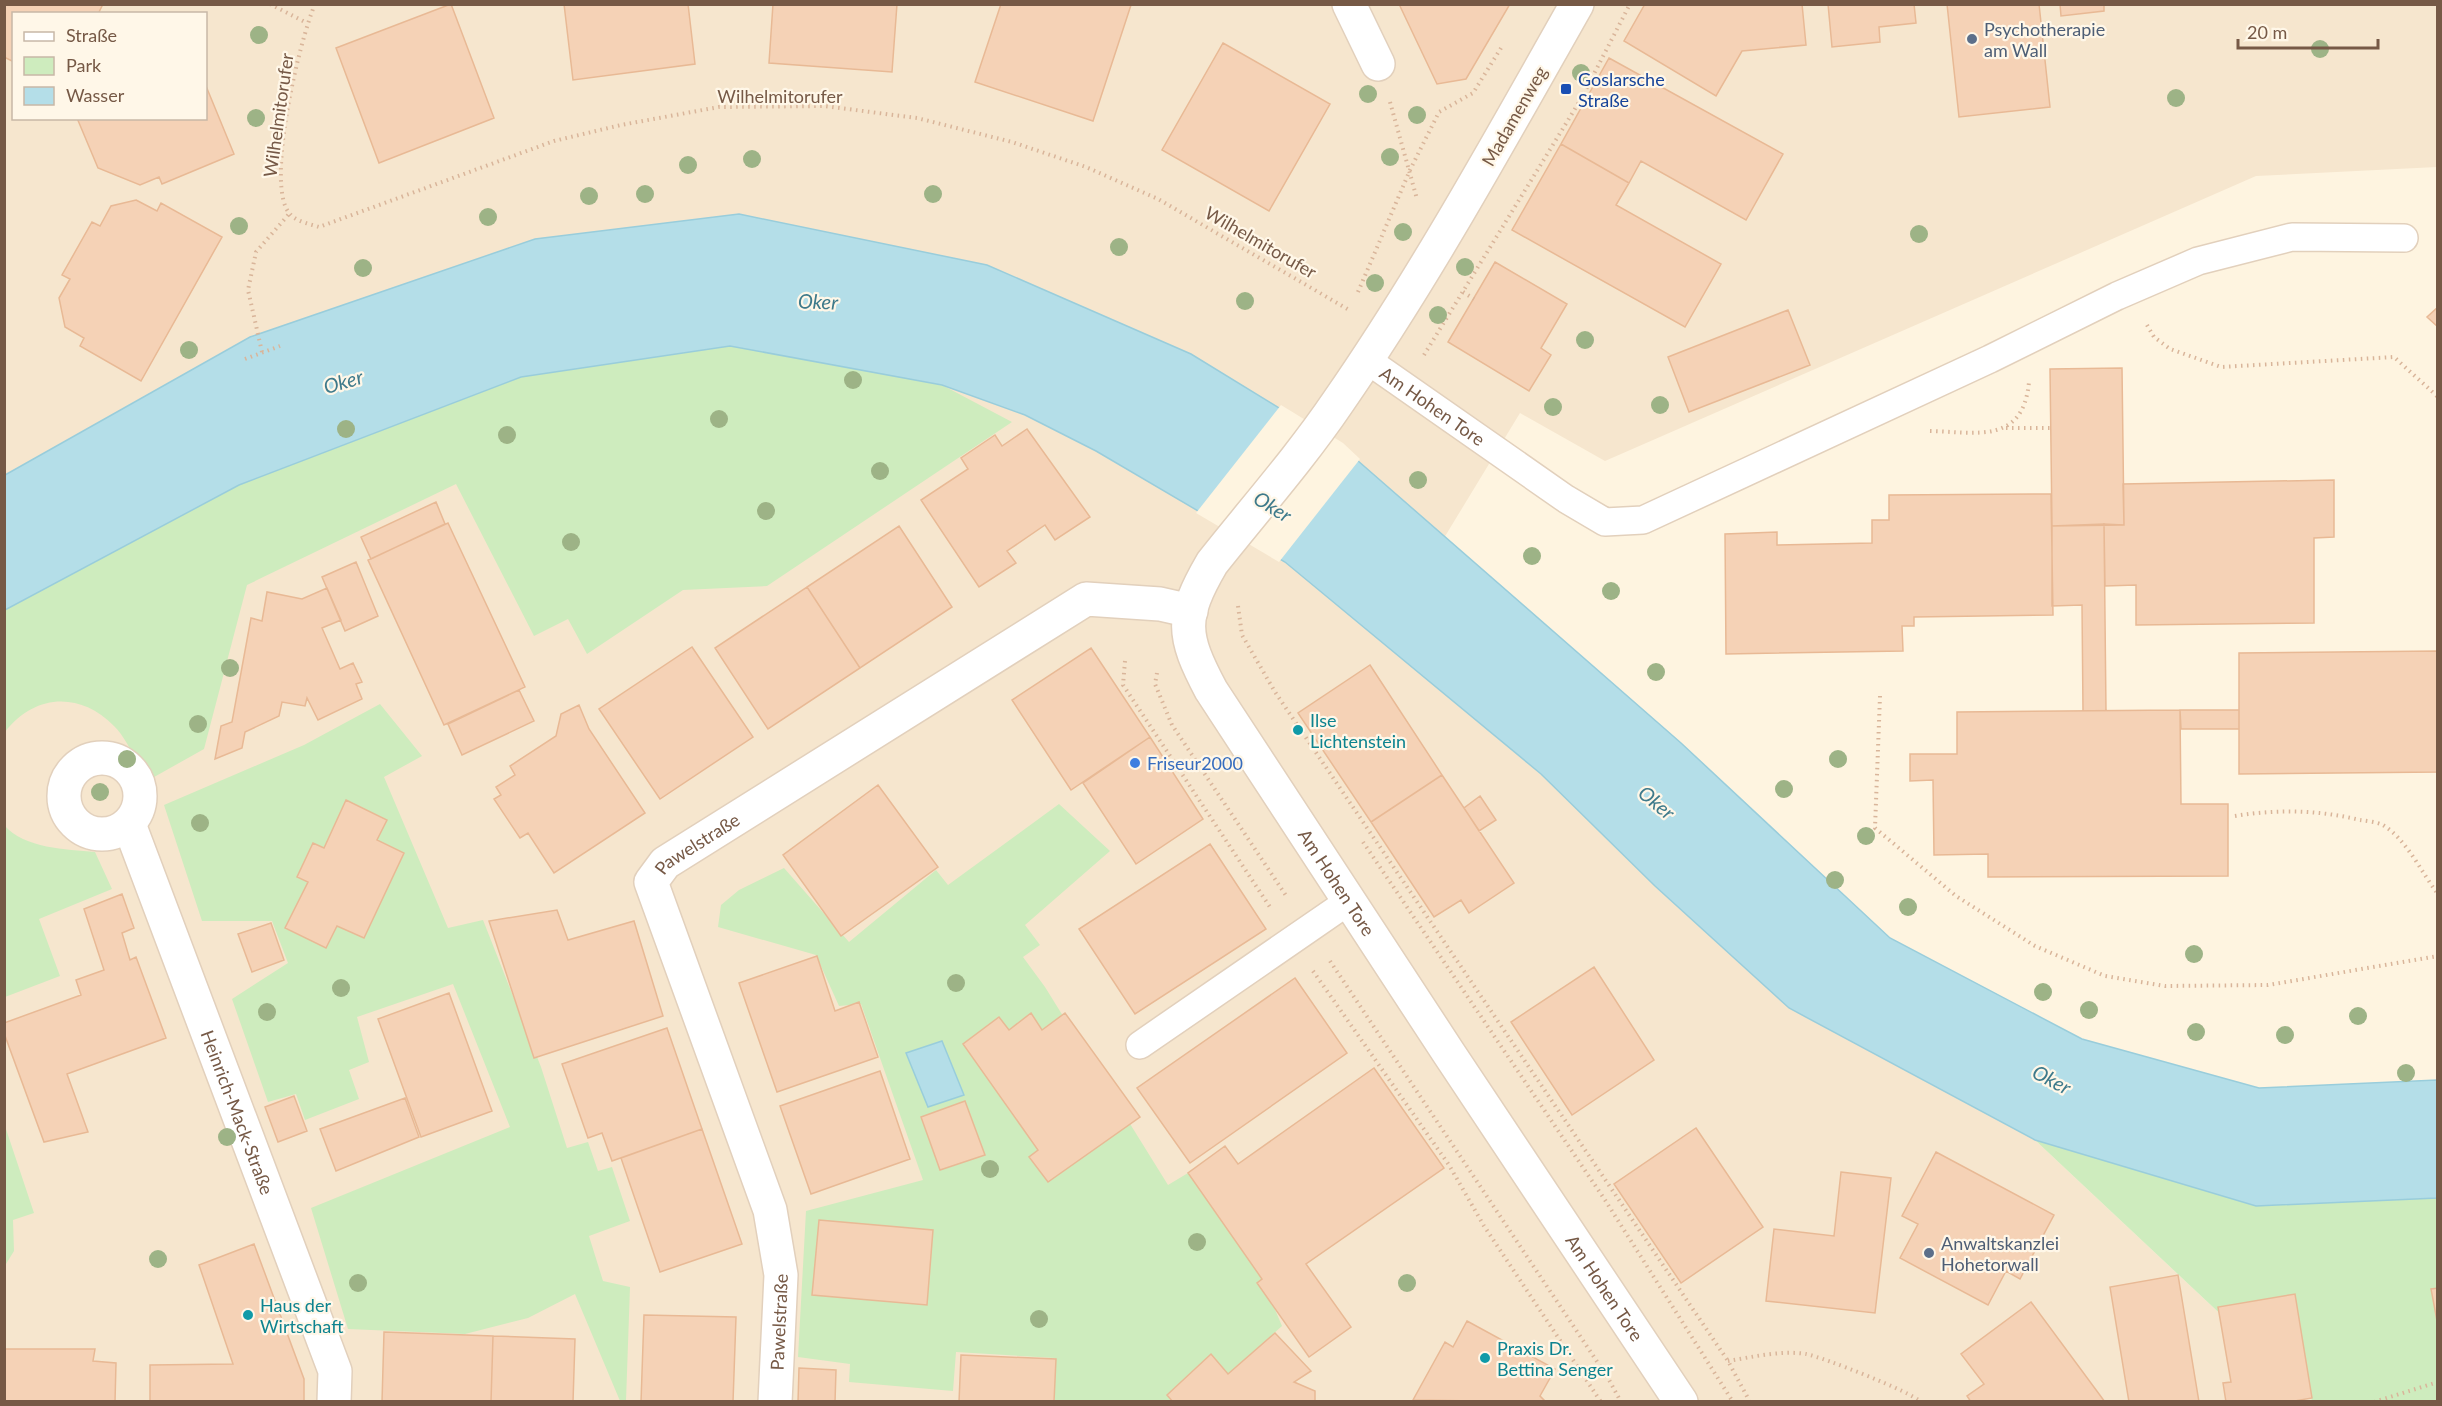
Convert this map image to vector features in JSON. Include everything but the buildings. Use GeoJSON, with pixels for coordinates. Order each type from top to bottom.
{"type":"FeatureCollection","features":[{"type":"Feature","properties":{"kind":"street"},"geometry":{"type":"LineString","coordinates":[[1349,4],[1378,64]]}},
{"type":"Feature","properties":{"kind":"street","name":"Madamenweg"},"geometry":{"type":"LineString","coordinates":[[1448,227],[1577,4]]}},
{"type":"Feature","properties":{"kind":"street","name":"Am Hohen Tore"},"geometry":{"type":"LineString","coordinates":[[1448,227],[1375,347],[1337,404],[1212,563],[1199,585],[1187,633],[1192,653],[1210,690],[1681,1401]]}},
{"type":"Feature","properties":{"kind":"street","name":"Pawelstraße"},"geometry":{"type":"LineString","coordinates":[[775,1401],[781,1275],[770,1210],[651,882],[665,863],[1086,599],[1160,604],[1191,612]]}},
{"type":"Feature","properties":{"kind":"street","name":"Heinrich-Mack-Straße"},"geometry":{"type":"LineString","coordinates":[[129,824],[335,1371],[334,1401]]}},
{"type":"Feature","properties":{"kind":"lane","name":"Am Hohen Tore"},"geometry":{"type":"LineString","coordinates":[[1375,347],[1498,450],[1566,499],[1605,522],[1643,520],[1990,359],[2117,296],[2198,261],[2292,237],[2404,238]]}},
{"type":"Feature","properties":{"kind":"lane"},"geometry":{"type":"LineString","coordinates":[[1140,1045],[1349,901]]}},
{"type":"Feature","properties":{"kind":"path"},"geometry":{"type":"LineString","coordinates":[[270,4],[307,23]]}},
{"type":"Feature","properties":{"kind":"path","name":"Wilhelmitorufer"},"geometry":{"type":"LineString","coordinates":[[315,4],[307,23],[292,82],[280,172],[282,197],[289,214],[300,221],[319,226],[554,141],[621,125],[719,107],[824,106],[917,118],[1012,141],[1086,167],[1158,199],[1351,310],[1375,347]]}},
{"type":"Feature","properties":{"kind":"path"},"geometry":{"type":"LineString","coordinates":[[1419,363],[1581,99],[1630,4]]}},
{"type":"Feature","properties":{"kind":"path"},"geometry":{"type":"LineString","coordinates":[[1347,320],[1410,170],[1439,112],[1473,93],[1507,39]]}},
{"type":"Feature","properties":{"kind":"path"},"geometry":{"type":"LineString","coordinates":[[1378,64],[1419,207]]}},
{"type":"Feature","properties":{"kind":"path"},"geometry":{"type":"LineString","coordinates":[[262,352],[254,325],[248,290],[256,252],[289,214]]}},
{"type":"Feature","properties":{"kind":"path"},"geometry":{"type":"LineString","coordinates":[[1463,292],[1474,299]]}},
{"type":"Feature","properties":{"kind":"path"},"geometry":{"type":"LineString","coordinates":[[2117,296],[2138,311],[2154,337],[2170,350],[2192,358],[2221,367],[2394,357],[2438,397]]}},
{"type":"Feature","properties":{"kind":"path"},"geometry":{"type":"LineString","coordinates":[[245,359],[280,346]]}},
{"type":"Feature","properties":{"kind":"path"},"geometry":{"type":"LineString","coordinates":[[2006,428],[2050,428]]}},
{"type":"Feature","properties":{"kind":"path"},"geometry":{"type":"LineString","coordinates":[[1239,597],[1238,608],[1242,635],[1275,692],[1728,1361],[1750,1401]]}},
{"type":"Feature","properties":{"kind":"path"},"geometry":{"type":"LineString","coordinates":[[1232,602],[1232,611]]}},
{"type":"Feature","properties":{"kind":"path"},"geometry":{"type":"LineString","coordinates":[[1191,612],[1160,650],[1155,684],[1172,725],[1300,934],[1449,1165],[1484,1226],[1601,1401]]}},
{"type":"Feature","properties":{"kind":"path"},"geometry":{"type":"LineString","coordinates":[[1125,661],[1123,685],[1300,934],[1608,1378],[1621,1401]]}},
{"type":"Feature","properties":{"kind":"path"},"geometry":{"type":"LineString","coordinates":[[1880,696],[1875,828],[1956,896],[2035,946],[2105,976],[2165,986],[2268,985],[2438,957]]}},
{"type":"Feature","properties":{"kind":"path"},"geometry":{"type":"LineString","coordinates":[[2235,816],[2296,811],[2344,816],[2382,825],[2404,845],[2438,894]]}},
{"type":"Feature","properties":{"kind":"path"},"geometry":{"type":"LineString","coordinates":[[1358,833],[1605,1200],[1733,1401]]}},
{"type":"Feature","properties":{"kind":"path"},"geometry":{"type":"LineString","coordinates":[[1728,1361],[1767,1355],[1806,1354],[1893,1386],[1921,1401]]}},
{"type":"Feature","properties":{"kind":"path"},"geometry":{"type":"LineString","coordinates":[[2374,1401],[2438,1382]]}},
{"type":"Feature","properties":{"kind":"shaded area"},"geometry":{"type":"Polygon","coordinates":[[[5,5],[2437,5],[2437,167],[2256,176],[1605,461],[1520,413],[1444,538],[1341,446],[1191,354],[250,337],[5,475],[5,5]]]}},
{"type":"Feature","properties":{"kind":"shaded area"},"geometry":{"type":"Polygon","coordinates":[[[942,385],[1025,415],[1096,451],[1285,562],[1541,774],[1655,886],[1789,1008],[2035,1140],[2313,1401],[5,1402],[5,610],[239,485],[942,385]]]}},
{"type":"Feature","properties":{"kind":"green space"},"geometry":{"type":"Polygon","coordinates":[[[730,346],[942,385],[1012,422],[767,586],[683,590],[587,654],[568,619],[534,636],[456,484],[247,585],[204,749],[147,781],[119,732],[101,715],[87,707],[72,702],[43,704],[29,710],[5,732],[5,610],[239,485],[521,377],[730,346]]]}},
{"type":"Feature","properties":{"kind":"green space"},"geometry":{"type":"Polygon","coordinates":[[[380,704],[422,756],[384,777],[448,928],[483,920],[541,1067],[567,1148],[588,1142],[598,1171],[612,1167],[630,1221],[589,1236],[603,1281],[630,1287],[626,1401],[620,1401],[575,1294],[528,1318],[465,1334],[348,1329],[311,1208],[510,1127],[453,984],[357,1017],[369,1062],[349,1070],[359,1099],[305,1120],[296,1094],[268,1102],[232,999],[288,963],[272,921],[202,921],[164,805],[304,745],[380,704]]]}},
{"type":"Feature","properties":{"kind":"green space"},"geometry":{"type":"Polygon","coordinates":[[[1059,804],[1110,851],[1025,925],[1040,945],[1023,957],[1045,987],[1168,1185],[1188,1173],[1262,1279],[1282,1326],[1228,1374],[1211,1355],[1167,1395],[1171,1401],[1055,1401],[1055,1358],[956,1352],[953,1391],[849,1382],[850,1364],[798,1357],[806,1211],[923,1180],[861,1004],[839,1006],[816,955],[718,927],[721,905],[739,890],[784,868],[849,942],[936,870],[948,885],[1059,804]]]}},
{"type":"Feature","properties":{"kind":"green space"},"geometry":{"type":"Polygon","coordinates":[[[4,825],[23,839],[34,843],[95,852],[112,889],[39,919],[60,976],[5,997],[4,825]]]}},
{"type":"Feature","properties":{"kind":"green space"},"geometry":{"type":"Polygon","coordinates":[[[5,1126],[34,1213],[13,1220],[14,1251],[6,1264],[5,1126]]]}},
{"type":"Feature","properties":{"kind":"green space"},"geometry":{"type":"Polygon","coordinates":[[[2035,1140],[2256,1206],[2437,1198],[2437,1401],[2313,1401],[2035,1140]]]}},
{"type":"Feature","properties":{"kind":"water","name":"Oker"},"geometry":{"type":"Polygon","coordinates":[[[739,214],[987,265],[1191,354],[1341,446],[1681,743],[1890,938],[2082,1039],[2259,1088],[2437,1080],[2437,1198],[2256,1206],[2035,1140],[1789,1008],[1655,886],[1541,774],[1285,562],[1096,451],[1025,415],[942,385],[730,346],[521,377],[239,485],[5,610],[5,475],[250,337],[535,239],[739,214]]]}},
{"type":"Feature","properties":{"kind":"water"},"geometry":{"type":"Polygon","coordinates":[[[942,1041],[964,1095],[928,1107],[906,1053],[942,1041]]]}},
{"type":"Feature","properties":{"kind":"pier"},"geometry":{"type":"Polygon","coordinates":[[[1281,405],[1343,443],[1360,459],[1279,562],[1196,513],[1281,405]]]}},
{"type":"Feature","properties":{"kind":"place","name":"Psychotherapie am Wall"},"geometry":{"type":"Point","coordinates":[1972,39]}},
{"type":"Feature","properties":{"kind":"place","name":"Goslarsche Straße"},"geometry":{"type":"Point","coordinates":[1566,89]}},
{"type":"Feature","properties":{"kind":"place","name":"Ilse Lichtenstein"},"geometry":{"type":"Point","coordinates":[1298,730]}},
{"type":"Feature","properties":{"kind":"place","name":"Friseur2000"},"geometry":{"type":"Point","coordinates":[1135,763]}},
{"type":"Feature","properties":{"kind":"place","name":"Anwaltskanzlei Hohetorwall"},"geometry":{"type":"Point","coordinates":[1929,1253]}},
{"type":"Feature","properties":{"kind":"place","name":"Haus der Wirtschaft"},"geometry":{"type":"Point","coordinates":[248,1315]}},
{"type":"Feature","properties":{"kind":"place","name":"Praxis Dr. Bettina Senger"},"geometry":{"type":"Point","coordinates":[1485,1358]}}]}
